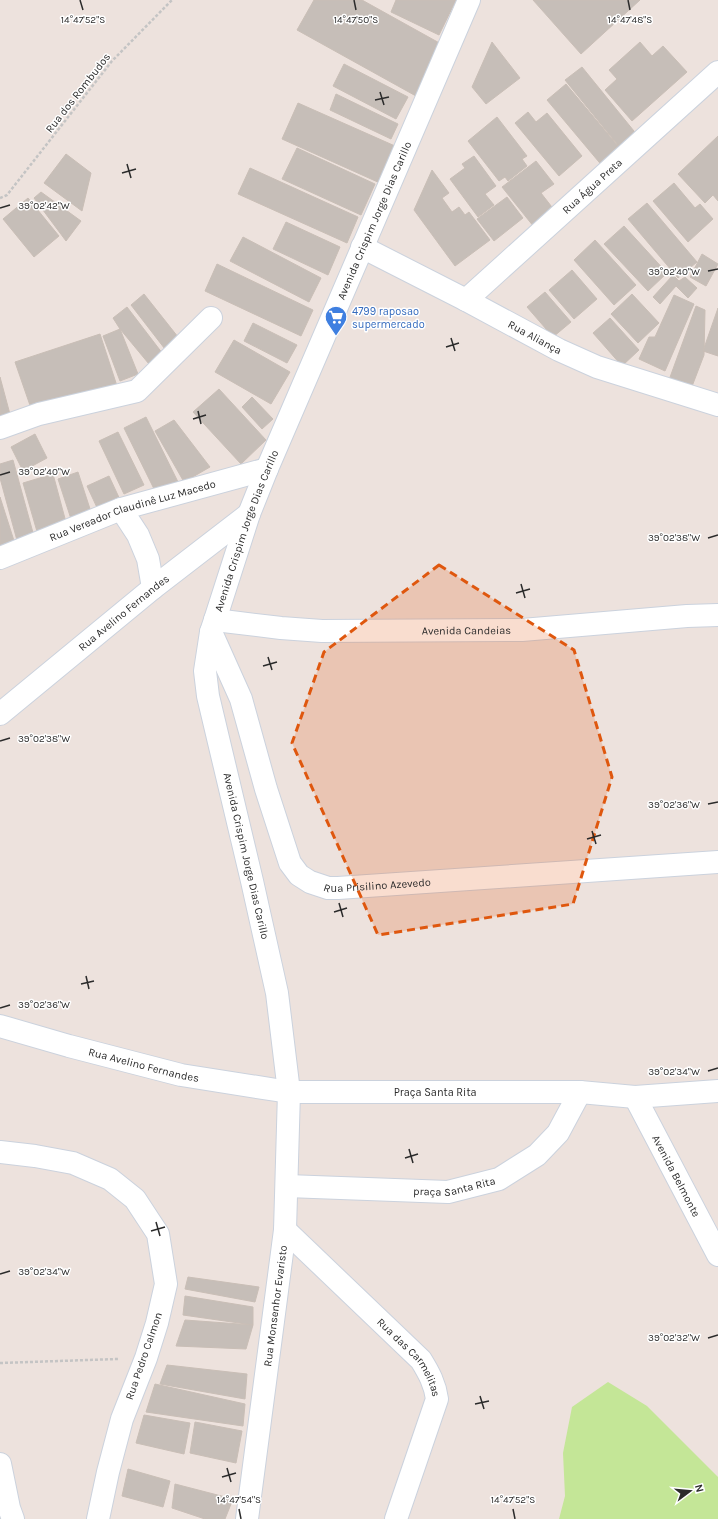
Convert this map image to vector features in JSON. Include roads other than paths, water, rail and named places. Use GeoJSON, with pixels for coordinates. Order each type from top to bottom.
{"type":"FeatureCollection","features":[{"type":"Feature","properties":{"kind":"street","name":"Avenida Crispim Jorge Dias Carillo"},"geometry":{"type":"LineString","coordinates":[[289,1092],[277,993],[208,696],[205,671],[213,626],[249,514],[266,469],[469,0]]}},
{"type":"Feature","properties":{"kind":"street","name":"Rua Água Preta"},"geometry":{"type":"LineString","coordinates":[[466,300],[718,72]]}},
{"type":"Feature","properties":{"kind":"street","name":"Rua Aliança"},"geometry":{"type":"LineString","coordinates":[[362,247],[466,300],[559,350],[596,367],[718,405]]}},
{"type":"Feature","properties":{"kind":"street"},"geometry":{"type":"LineString","coordinates":[[0,428],[39,414],[137,391],[211,318]]}},
{"type":"Feature","properties":{"kind":"street","name":"Rua Vereador Claudinê Luz Macedo"},"geometry":{"type":"LineString","coordinates":[[0,558],[121,509],[266,469]]}},
{"type":"Feature","properties":{"kind":"street"},"geometry":{"type":"LineString","coordinates":[[121,509],[138,535],[148,559],[153,588]]}},
{"type":"Feature","properties":{"kind":"street","name":"Rua Avelino Fernandes"},"geometry":{"type":"LineString","coordinates":[[0,714],[153,588],[249,514]]}},
{"type":"Feature","properties":{"kind":"street","name":"Avenida Candeias"},"geometry":{"type":"LineString","coordinates":[[213,626],[322,631],[522,630],[718,615]]}},
{"type":"Feature","properties":{"kind":"street","name":"Rua Prisilino Azevedo"},"geometry":{"type":"LineString","coordinates":[[213,626],[241,699],[266,789],[290,863],[299,875],[310,882],[328,888],[338,888],[718,862]]}},
{"type":"Feature","properties":{"kind":"street","name":"Rua Avelino Fernandes"},"geometry":{"type":"LineString","coordinates":[[0,1026],[69,1046],[181,1075],[289,1092]]}},
{"type":"Feature","properties":{"kind":"street","name":"Praça Santa Rita"},"geometry":{"type":"LineString","coordinates":[[289,1092],[580,1092],[635,1097],[718,1091]]}},
{"type":"Feature","properties":{"kind":"street","name":"Rua Monsenhor Evaristo"},"geometry":{"type":"LineString","coordinates":[[247,1519],[285,1230],[289,1092]]}},
{"type":"Feature","properties":{"kind":"street","name":"praça Santa Rita"},"geometry":{"type":"LineString","coordinates":[[287,1186],[448,1192],[499,1179],[537,1155],[558,1133],[580,1092]]}},
{"type":"Feature","properties":{"kind":"street","name":"Avenida Belmonte"},"geometry":{"type":"LineString","coordinates":[[635,1097],[718,1255]]}},
{"type":"Feature","properties":{"kind":"street","name":"Rua Pedro Calmon"},"geometry":{"type":"LineString","coordinates":[[0,1152],[35,1156],[73,1163],[110,1179],[135,1199],[158,1234],[166,1284],[157,1322],[146,1358],[122,1419],[108,1472],[98,1519]]}},
{"type":"Feature","properties":{"kind":"street","name":"Rua das Carmelitas"},"geometry":{"type":"LineString","coordinates":[[285,1230],[421,1360],[436,1388],[437,1399],[396,1519]]}},
{"type":"Feature","properties":{"kind":"street"},"geometry":{"type":"LineString","coordinates":[[0,1464],[9,1508],[13,1519]]}},
{"type":"Feature","properties":{"kind":"place","name":"4799 raposao supermercado"},"geometry":{"type":"Point","coordinates":[336,336]}}]}
